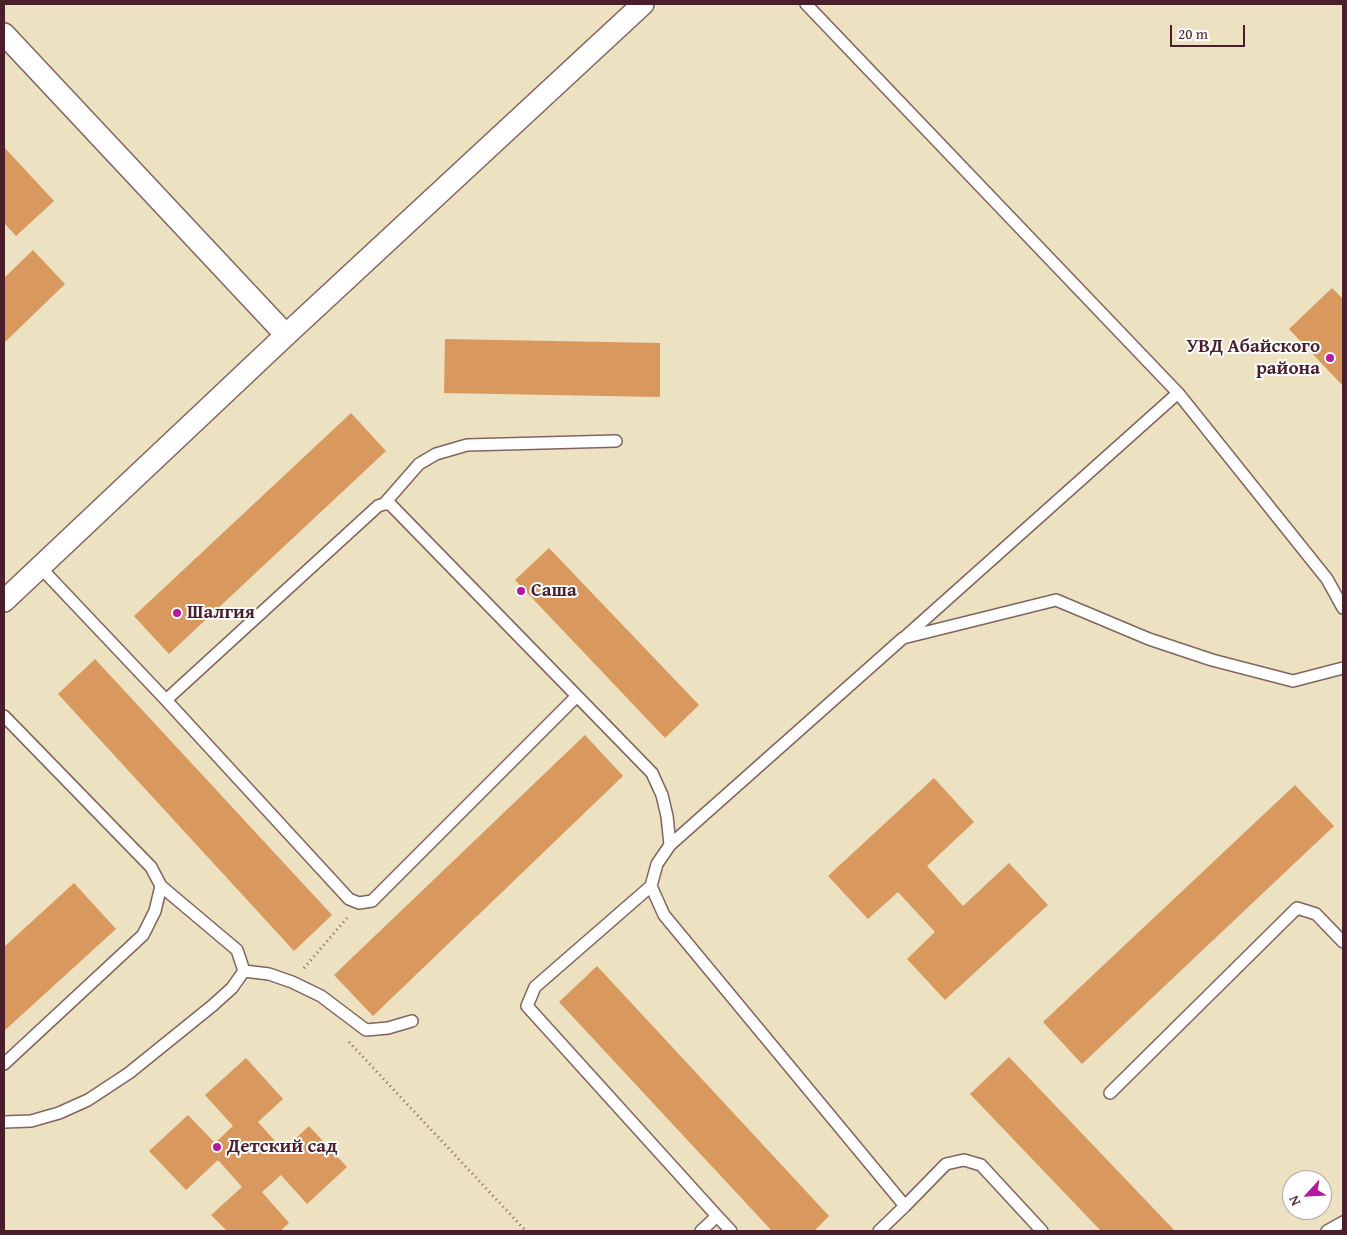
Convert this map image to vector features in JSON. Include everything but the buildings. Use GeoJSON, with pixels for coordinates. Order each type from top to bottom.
{"type":"FeatureCollection","features":[{"type":"Feature","properties":{"kind":"street"},"geometry":{"type":"LineString","coordinates":[[4,601],[286,335],[643,4]]}},
{"type":"Feature","properties":{"kind":"street"},"geometry":{"type":"LineString","coordinates":[[4,34],[286,335]]}},
{"type":"Feature","properties":{"kind":"lane"},"geometry":{"type":"LineString","coordinates":[[806,4],[1178,393],[1327,579],[1343,608]]}},
{"type":"Feature","properties":{"kind":"lane"},"geometry":{"type":"LineString","coordinates":[[731,1231],[527,1006],[535,987],[651,886],[657,864],[670,845],[1178,393]]}},
{"type":"Feature","properties":{"kind":"lane"},"geometry":{"type":"LineString","coordinates":[[384,504],[419,464],[436,454],[467,445],[616,441]]}},
{"type":"Feature","properties":{"kind":"lane"},"geometry":{"type":"LineString","coordinates":[[166,700],[378,506],[390,504],[652,773],[662,795],[667,816],[670,845]]}},
{"type":"Feature","properties":{"kind":"lane"},"geometry":{"type":"LineString","coordinates":[[40,567],[166,700],[349,899],[359,904],[372,901],[578,696]]}},
{"type":"Feature","properties":{"kind":"lane"},"geometry":{"type":"LineString","coordinates":[[904,638],[1056,600],[1149,639],[1212,660],[1293,682],[1343,668]]}},
{"type":"Feature","properties":{"kind":"lane"},"geometry":{"type":"LineString","coordinates":[[4,716],[151,867],[161,886],[238,950],[244,971]]}},
{"type":"Feature","properties":{"kind":"lane"},"geometry":{"type":"LineString","coordinates":[[4,1064],[143,935],[155,911],[161,886]]}},
{"type":"Feature","properties":{"kind":"lane"},"geometry":{"type":"LineString","coordinates":[[651,886],[664,915],[905,1206]]}},
{"type":"Feature","properties":{"kind":"lane"},"geometry":{"type":"LineString","coordinates":[[1110,1093],[1297,908],[1316,914],[1343,942]]}},
{"type":"Feature","properties":{"kind":"lane"},"geometry":{"type":"LineString","coordinates":[[244,971],[269,974],[322,996],[366,1030],[388,1028],[412,1021]]}},
{"type":"Feature","properties":{"kind":"lane"},"geometry":{"type":"LineString","coordinates":[[4,1122],[32,1121],[59,1113],[88,1100],[129,1072],[212,1006],[232,988],[244,971]]}},
{"type":"Feature","properties":{"kind":"lane"},"geometry":{"type":"LineString","coordinates":[[879,1231],[946,1164],[964,1160],[981,1165],[1042,1231]]}},
{"type":"Feature","properties":{"kind":"lane"},"geometry":{"type":"LineString","coordinates":[[701,1231],[717,1216]]}},
{"type":"Feature","properties":{"kind":"lane"},"geometry":{"type":"LineString","coordinates":[[1327,1231],[1343,1222]]}},
{"type":"Feature","properties":{"kind":"path"},"geometry":{"type":"LineString","coordinates":[[292,982],[359,904]]}},
{"type":"Feature","properties":{"kind":"path"},"geometry":{"type":"LineString","coordinates":[[346,1039],[526,1231]]}},
{"type":"Feature","properties":{"kind":"place","name":"УВД Абайского района"},"geometry":{"type":"Point","coordinates":[1330,358]}},
{"type":"Feature","properties":{"kind":"place","name":"Саша"},"geometry":{"type":"Point","coordinates":[521,591]}},
{"type":"Feature","properties":{"kind":"place","name":"Шалгия"},"geometry":{"type":"Point","coordinates":[177,613]}},
{"type":"Feature","properties":{"kind":"place","name":"Детский сад"},"geometry":{"type":"Point","coordinates":[217,1147]}}]}
